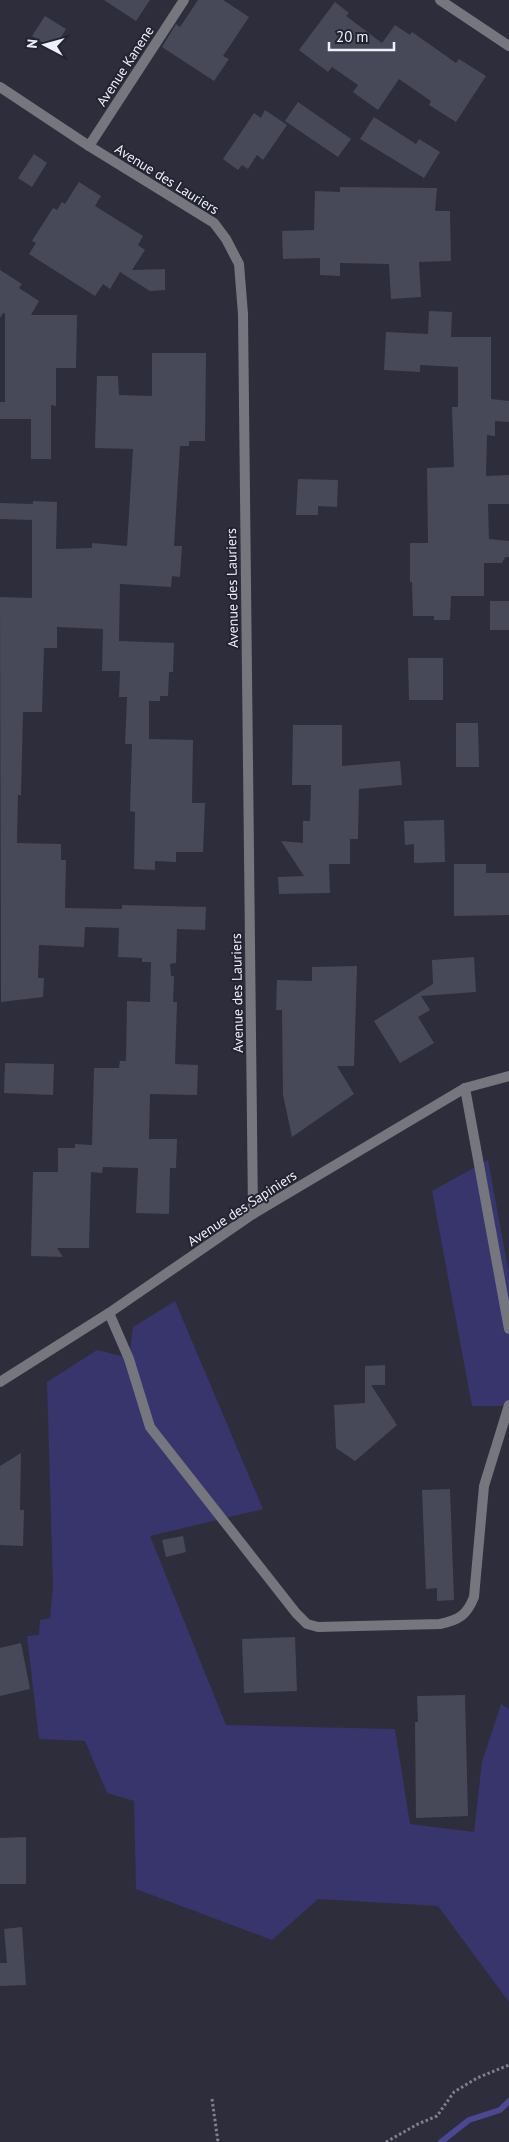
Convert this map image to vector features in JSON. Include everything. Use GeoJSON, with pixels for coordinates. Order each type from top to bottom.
{"type":"FeatureCollection","features":[{"type":"Feature","properties":{"kind":"street","name":"Avenue Kanene"},"geometry":{"type":"LineString","coordinates":[[89,146],[184,0]]}},
{"type":"Feature","properties":{"kind":"street"},"geometry":{"type":"LineString","coordinates":[[440,0],[509,46]]}},
{"type":"Feature","properties":{"kind":"street","name":"Avenue des Lauriers"},"geometry":{"type":"LineString","coordinates":[[0,88],[89,146],[214,223],[226,239],[239,264],[243,314],[253,1214]]}},
{"type":"Feature","properties":{"kind":"street","name":"Avenue des Sapiniers"},"geometry":{"type":"LineString","coordinates":[[0,1382],[110,1313],[253,1214],[465,1088],[509,1076]]}},
{"type":"Feature","properties":{"kind":"street"},"geometry":{"type":"LineString","coordinates":[[465,1088],[509,1329]]}},
{"type":"Feature","properties":{"kind":"street"},"geometry":{"type":"LineString","coordinates":[[110,1313],[130,1358],[150,1427],[296,1613],[307,1624],[318,1627],[440,1624],[452,1622],[470,1609],[474,1597],[484,1486],[509,1405]]}},
{"type":"Feature","properties":{"kind":"path"},"geometry":{"type":"LineString","coordinates":[[386,2142],[418,2124],[437,2116],[454,2092],[477,2078],[509,2065]]}},
{"type":"Feature","properties":{"kind":"path"},"geometry":{"type":"LineString","coordinates":[[212,2099],[218,2142]]}},
{"type":"Feature","properties":{"kind":"shaded area"},"geometry":{"type":"Polygon","coordinates":[[[488,1160],[509,1274],[509,1406],[472,1406],[432,1191],[488,1160]]]}},
{"type":"Feature","properties":{"kind":"shaded area"},"geometry":{"type":"Polygon","coordinates":[[[175,1301],[263,1509],[150,1536],[226,1725],[395,1729],[410,1824],[474,1832],[482,1762],[501,1704],[509,1709],[509,2002],[438,1906],[318,1899],[272,1940],[136,1889],[134,1801],[107,1793],[85,1741],[39,1739],[27,1636],[39,1635],[40,1620],[50,1618],[53,1586],[47,1382],[97,1350],[129,1358],[133,1327],[175,1301]]]}},
{"type":"Feature","properties":{"kind":"building"},"geometry":{"type":"Polygon","coordinates":[[[104,0],[150,0],[136,21],[104,0]]]}},
{"type":"Feature","properties":{"kind":"building"},"geometry":{"type":"Polygon","coordinates":[[[198,0],[223,0],[249,17],[223,56],[229,59],[214,81],[162,47],[176,24],[180,27],[198,0]]]}},
{"type":"Feature","properties":{"kind":"building"},"geometry":{"type":"Polygon","coordinates":[[[335,2],[349,13],[346,16],[382,43],[395,25],[410,35],[412,32],[456,63],[459,59],[486,76],[456,122],[429,105],[431,101],[399,79],[378,110],[353,92],[358,85],[332,67],[328,72],[299,50],[335,2]]]}},
{"type":"Feature","properties":{"kind":"building"},"geometry":{"type":"Polygon","coordinates":[[[45,16],[66,29],[54,49],[32,36],[45,16]]]}},
{"type":"Feature","properties":{"kind":"building"},"geometry":{"type":"Polygon","coordinates":[[[298,102],[351,139],[338,157],[285,121],[298,102]]]}},
{"type":"Feature","properties":{"kind":"building"},"geometry":{"type":"Polygon","coordinates":[[[265,110],[287,125],[263,160],[257,155],[248,169],[242,165],[238,170],[223,159],[254,113],[261,118],[265,110]]]}},
{"type":"Feature","properties":{"kind":"building"},"geometry":{"type":"Polygon","coordinates":[[[374,117],[416,144],[419,139],[440,152],[424,178],[360,139],[374,117]]]}},
{"type":"Feature","properties":{"kind":"building"},"geometry":{"type":"Polygon","coordinates":[[[34,154],[47,163],[32,187],[18,178],[34,154]]]}},
{"type":"Feature","properties":{"kind":"building"},"geometry":{"type":"Polygon","coordinates":[[[79,182],[101,196],[95,206],[143,236],[138,245],[145,250],[132,270],[165,269],[165,290],[150,291],[120,272],[110,289],[103,284],[95,296],[29,254],[36,243],[32,241],[53,208],[57,210],[62,202],[65,204],[79,182]]]}},
{"type":"Feature","properties":{"kind":"building"},"geometry":{"type":"Polygon","coordinates":[[[340,187],[437,188],[435,211],[450,211],[451,261],[419,262],[421,297],[391,299],[389,264],[340,263],[340,276],[320,275],[320,258],[283,259],[282,231],[314,230],[315,191],[340,192],[340,187]]]}},
{"type":"Feature","properties":{"kind":"building"},"geometry":{"type":"Polygon","coordinates":[[[0,270],[22,284],[19,288],[39,301],[31,315],[77,315],[76,368],[56,368],[56,406],[51,405],[51,459],[31,459],[31,419],[0,419],[0,402],[5,402],[5,314],[3,313],[0,318],[0,270]]]}},
{"type":"Feature","properties":{"kind":"building"},"geometry":{"type":"Polygon","coordinates":[[[429,311],[452,312],[451,337],[491,337],[491,399],[509,401],[509,422],[495,421],[495,436],[487,435],[486,476],[509,475],[509,504],[488,504],[489,539],[509,541],[509,557],[505,557],[502,563],[484,563],[484,596],[451,596],[450,620],[434,620],[434,616],[413,616],[412,582],[410,582],[410,543],[428,543],[427,468],[454,467],[452,407],[458,407],[458,367],[420,365],[420,372],[384,370],[386,332],[428,334],[429,311]]]}},
{"type":"Feature","properties":{"kind":"building"},"geometry":{"type":"Polygon","coordinates":[[[152,353],[206,353],[205,441],[189,441],[189,446],[180,446],[174,546],[182,546],[180,577],[172,576],[171,587],[120,584],[119,641],[174,643],[173,672],[169,672],[168,696],[160,696],[160,701],[149,701],[149,739],[193,740],[192,803],[205,803],[203,852],[176,852],[176,862],[155,861],[155,870],[134,869],[135,812],[130,811],[132,744],[125,744],[127,697],[119,697],[120,671],[102,671],[103,629],[57,627],[57,648],[44,648],[42,712],[23,712],[21,795],[18,795],[17,843],[61,844],[61,860],[66,860],[65,908],[122,909],[122,905],[206,907],[205,930],[177,929],[176,963],[170,964],[171,976],[174,976],[173,1002],[177,1002],[175,1064],[198,1065],[197,1095],[150,1094],[149,1139],[177,1139],[176,1168],[170,1168],[169,1214],[136,1213],[138,1168],[103,1167],[102,1173],[91,1172],[89,1248],[57,1248],[63,1257],[31,1256],[33,1172],[58,1172],[58,1148],[75,1148],[75,1144],[92,1145],[94,1068],[119,1068],[120,1061],[126,1061],[127,1001],[150,1002],[151,962],[142,962],[142,958],[118,957],[119,928],[85,927],[84,947],[39,945],[38,978],[44,978],[43,997],[1,1002],[0,597],[32,598],[32,520],[0,519],[0,503],[33,504],[33,501],[57,502],[56,549],[92,548],[92,543],[127,546],[133,449],[95,448],[97,376],[118,376],[119,395],[152,396],[152,353]]]}},
{"type":"Feature","properties":{"kind":"building"},"geometry":{"type":"Polygon","coordinates":[[[298,479],[338,480],[337,507],[318,506],[318,515],[296,515],[298,479]]]}},
{"type":"Feature","properties":{"kind":"building"},"geometry":{"type":"Polygon","coordinates":[[[490,601],[509,601],[509,630],[490,630],[490,601]]]}},
{"type":"Feature","properties":{"kind":"building"},"geometry":{"type":"Polygon","coordinates":[[[408,658],[443,658],[443,700],[409,700],[408,658]]]}},
{"type":"Feature","properties":{"kind":"building"},"geometry":{"type":"Polygon","coordinates":[[[456,723],[478,723],[479,767],[456,767],[456,723]]]}},
{"type":"Feature","properties":{"kind":"building"},"geometry":{"type":"Polygon","coordinates":[[[293,725],[342,725],[342,766],[400,761],[402,785],[359,789],[358,839],[350,839],[350,864],[329,864],[330,893],[279,894],[278,877],[304,876],[281,841],[303,843],[303,821],[310,821],[311,785],[292,785],[293,725]]]}},
{"type":"Feature","properties":{"kind":"building"},"geometry":{"type":"Polygon","coordinates":[[[444,820],[445,862],[414,863],[414,844],[405,845],[404,821],[444,820]]]}},
{"type":"Feature","properties":{"kind":"building"},"geometry":{"type":"Polygon","coordinates":[[[454,864],[486,864],[486,873],[509,873],[509,915],[454,916],[454,864]]]}},
{"type":"Feature","properties":{"kind":"building"},"geometry":{"type":"Polygon","coordinates":[[[474,957],[476,992],[421,996],[430,1010],[418,1017],[434,1043],[400,1063],[374,1021],[433,984],[432,960],[474,957]]]}},
{"type":"Feature","properties":{"kind":"building"},"geometry":{"type":"Polygon","coordinates":[[[357,966],[354,1066],[337,1066],[354,1094],[292,1137],[283,1095],[282,1010],[276,1010],[277,980],[312,981],[312,967],[357,966]]]}},
{"type":"Feature","properties":{"kind":"building"},"geometry":{"type":"Polygon","coordinates":[[[5,1063],[54,1064],[53,1095],[4,1093],[5,1063]]]}},
{"type":"Feature","properties":{"kind":"building"},"geometry":{"type":"Polygon","coordinates":[[[385,1365],[385,1385],[371,1385],[397,1425],[355,1461],[336,1448],[334,1405],[365,1403],[365,1366],[385,1365]]]}},
{"type":"Feature","properties":{"kind":"building"},"geometry":{"type":"Polygon","coordinates":[[[21,1453],[20,1510],[24,1510],[23,1546],[0,1545],[0,1466],[21,1453]]]}},
{"type":"Feature","properties":{"kind":"building"},"geometry":{"type":"Polygon","coordinates":[[[450,1489],[454,1600],[437,1601],[437,1588],[426,1589],[422,1490],[450,1489]]]}},
{"type":"Feature","properties":{"kind":"building"},"geometry":{"type":"Polygon","coordinates":[[[183,1536],[186,1552],[166,1557],[162,1540],[183,1536]]]}},
{"type":"Feature","properties":{"kind":"building"},"geometry":{"type":"Polygon","coordinates":[[[295,1637],[297,1691],[244,1693],[242,1639],[295,1637]]]}},
{"type":"Feature","properties":{"kind":"building"},"geometry":{"type":"Polygon","coordinates":[[[21,1643],[30,1689],[0,1696],[0,1648],[21,1643]]]}},
{"type":"Feature","properties":{"kind":"building"},"geometry":{"type":"Polygon","coordinates":[[[465,1695],[468,1816],[416,1818],[415,1722],[418,1722],[417,1696],[465,1695]]]}},
{"type":"Feature","properties":{"kind":"building"},"geometry":{"type":"Polygon","coordinates":[[[26,1837],[26,1884],[0,1884],[0,1838],[26,1837]]]}},
{"type":"Feature","properties":{"kind":"building"},"geometry":{"type":"Polygon","coordinates":[[[22,1927],[26,1985],[0,1986],[0,1963],[7,1963],[4,1929],[22,1927]]]}},
{"type":"Feature","properties":{"kind":"waterway"},"geometry":{"type":"LineString","coordinates":[[441,2142],[469,2120],[500,2110],[509,2101]]}}]}
